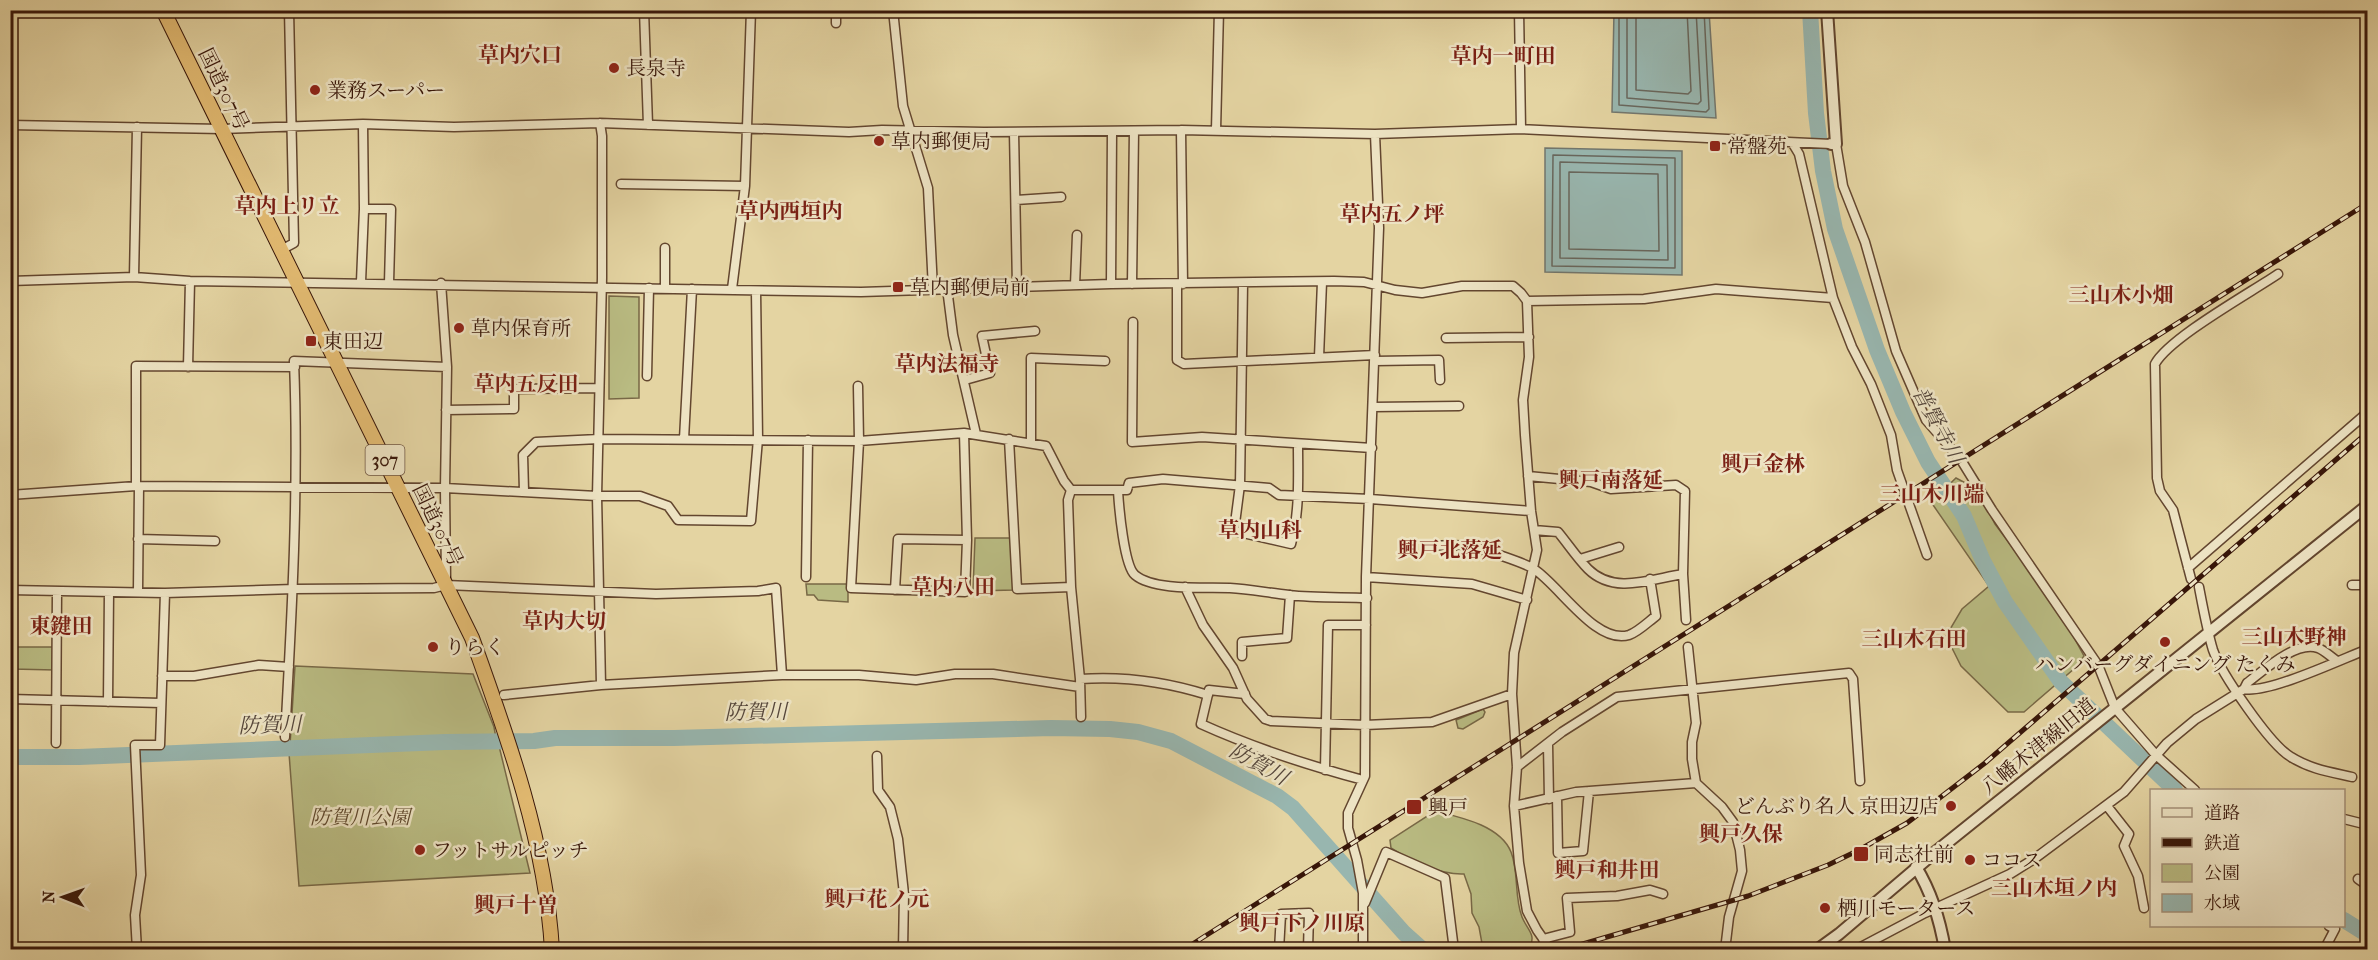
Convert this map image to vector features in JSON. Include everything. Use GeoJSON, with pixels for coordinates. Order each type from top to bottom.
{"type":"FeatureCollection","features":[{"type":"Feature","properties":{"kind":"highway","name":"国道307号"},"geometry":{"type":"LineString","coordinates":[[163,10],[472,638],[514,758],[537,850],[552,950]]}},
{"type":"Feature","properties":{"kind":"street"},"geometry":{"type":"LineString","coordinates":[[281,250],[294,243],[289,10]]}},
{"type":"Feature","properties":{"kind":"street"},"geometry":{"type":"LineString","coordinates":[[644,10],[648,125]]}},
{"type":"Feature","properties":{"kind":"street"},"geometry":{"type":"LineString","coordinates":[[732,289],[745,186],[751,10]]}},
{"type":"Feature","properties":{"kind":"street"},"geometry":{"type":"LineString","coordinates":[[836,10],[836,23]]}},
{"type":"Feature","properties":{"kind":"street"},"geometry":{"type":"LineString","coordinates":[[893,10],[903,106],[928,188],[933,289]]}},
{"type":"Feature","properties":{"kind":"street"},"geometry":{"type":"LineString","coordinates":[[1216,130],[1219,10]]}},
{"type":"Feature","properties":{"kind":"street"},"geometry":{"type":"LineString","coordinates":[[1519,10],[1521,129]]}},
{"type":"Feature","properties":{"kind":"street"},"geometry":{"type":"LineString","coordinates":[[1827,10],[1834,144],[1843,186],[1865,242],[1896,351],[1926,420],[1961,460],[1992,510],[2098,665],[2113,710],[2155,756],[2194,789]]}},
{"type":"Feature","properties":{"kind":"street"},"geometry":{"type":"LineString","coordinates":[[600,123],[602,136],[601,288],[597,496],[601,685]]}},
{"type":"Feature","properties":{"kind":"street"},"geometry":{"type":"LineString","coordinates":[[10,125],[222,129],[363,124],[454,128],[600,123],[746,129],[1014,132],[1216,130],[1375,134],[1521,129],[1793,144],[1834,144]]}},
{"type":"Feature","properties":{"kind":"street"},"geometry":{"type":"LineString","coordinates":[[361,282],[364,209],[363,124]]}},
{"type":"Feature","properties":{"kind":"street"},"geometry":{"type":"LineString","coordinates":[[134,277],[137,127]]}},
{"type":"Feature","properties":{"kind":"street"},"geometry":{"type":"LineString","coordinates":[[1181,130],[1177,360],[1184,364],[1320,357],[1439,360],[1440,380]]}},
{"type":"Feature","properties":{"kind":"street"},"geometry":{"type":"LineString","coordinates":[[1132,284],[1134,131]]}},
{"type":"Feature","properties":{"kind":"street"},"geometry":{"type":"LineString","coordinates":[[1014,132],[1017,286]]}},
{"type":"Feature","properties":{"kind":"street"},"geometry":{"type":"LineString","coordinates":[[1110,284],[1112,132]]}},
{"type":"Feature","properties":{"kind":"street"},"geometry":{"type":"LineString","coordinates":[[1363,950],[1360,875],[1348,828],[1348,813],[1365,776],[1366,577],[1379,228],[1375,134]]}},
{"type":"Feature","properties":{"kind":"street"},"geometry":{"type":"LineString","coordinates":[[1793,144],[1800,154],[1833,298],[1891,435],[1897,470],[1928,555]]}},
{"type":"Feature","properties":{"kind":"street"},"geometry":{"type":"LineString","coordinates":[[621,184],[745,186]]}},
{"type":"Feature","properties":{"kind":"street"},"geometry":{"type":"LineString","coordinates":[[1016,200],[1061,197]]}},
{"type":"Feature","properties":{"kind":"street"},"geometry":{"type":"LineString","coordinates":[[364,209],[391,209],[389,283]]}},
{"type":"Feature","properties":{"kind":"street"},"geometry":{"type":"LineString","coordinates":[[1075,285],[1077,236]]}},
{"type":"Feature","properties":{"kind":"street"},"geometry":{"type":"LineString","coordinates":[[664,288],[665,248]]}},
{"type":"Feature","properties":{"kind":"street"},"geometry":{"type":"LineString","coordinates":[[2191,579],[2173,510],[2160,491],[2157,478],[2155,364],[2161,354],[2185,336],[2278,274]]}},
{"type":"Feature","properties":{"kind":"street"},"geometry":{"type":"LineString","coordinates":[[10,281],[134,277],[190,281],[441,283],[861,292],[1017,286],[1354,281],[1422,293],[1462,286],[1513,286],[1527,301],[1529,357],[1523,400],[1527,476],[1537,550],[1514,653],[1512,693],[1517,767],[1514,806],[1519,863],[1527,911],[1551,950]]}},
{"type":"Feature","properties":{"kind":"street"},"geometry":{"type":"LineString","coordinates":[[188,367],[190,281]]}},
{"type":"Feature","properties":{"kind":"street"},"geometry":{"type":"LineString","coordinates":[[1320,357],[1322,282]]}},
{"type":"Feature","properties":{"kind":"street"},"geometry":{"type":"LineString","coordinates":[[441,283],[447,368],[446,585]]}},
{"type":"Feature","properties":{"kind":"street"},"geometry":{"type":"LineString","coordinates":[[1243,283],[1240,485],[1234,531],[1290,544],[1296,523],[1299,496],[1298,444]]}},
{"type":"Feature","properties":{"kind":"street"},"geometry":{"type":"LineString","coordinates":[[646,376],[649,288]]}},
{"type":"Feature","properties":{"kind":"street"},"geometry":{"type":"LineString","coordinates":[[947,288],[953,335],[976,434]]}},
{"type":"Feature","properties":{"kind":"street"},"geometry":{"type":"LineString","coordinates":[[684,439],[692,289]]}},
{"type":"Feature","properties":{"kind":"street"},"geometry":{"type":"LineString","coordinates":[[1527,301],[1644,299],[1716,289],[1833,298]]}},
{"type":"Feature","properties":{"kind":"street"},"geometry":{"type":"LineString","coordinates":[[10,495],[137,486],[445,488],[640,496],[668,506],[678,520],[751,521],[758,440],[756,291]]}},
{"type":"Feature","properties":{"kind":"street"},"geometry":{"type":"LineString","coordinates":[[1133,322],[1132,442],[1202,437],[1372,448]]}},
{"type":"Feature","properties":{"kind":"street"},"geometry":{"type":"LineString","coordinates":[[965,380],[990,373],[982,336],[1035,331]]}},
{"type":"Feature","properties":{"kind":"street"},"geometry":{"type":"LineString","coordinates":[[1446,338],[1529,337]]}},
{"type":"Feature","properties":{"kind":"street"},"geometry":{"type":"LineString","coordinates":[[1031,442],[1031,358],[1105,361]]}},
{"type":"Feature","properties":{"kind":"street"},"geometry":{"type":"LineString","coordinates":[[285,737],[294,589],[296,487],[294,361],[447,368]]}},
{"type":"Feature","properties":{"kind":"street"},"geometry":{"type":"LineString","coordinates":[[138,592],[136,366],[295,368]]}},
{"type":"Feature","properties":{"kind":"street"},"geometry":{"type":"LineString","coordinates":[[858,386],[859,441],[851,588],[965,592],[967,540],[964,433]]}},
{"type":"Feature","properties":{"kind":"street"},"geometry":{"type":"LineString","coordinates":[[446,410],[514,409],[514,389],[599,388]]}},
{"type":"Feature","properties":{"kind":"street"},"geometry":{"type":"LineString","coordinates":[[1373,407],[1459,406]]}},
{"type":"Feature","properties":{"kind":"street"},"geometry":{"type":"LineString","coordinates":[[2187,568],[2367,412]]}},
{"type":"Feature","properties":{"kind":"street"},"geometry":{"type":"LineString","coordinates":[[524,491],[523,455],[536,442],[599,439],[859,441],[964,433],[1046,446],[1064,481],[1071,489],[1118,491],[1127,490],[1129,483],[1163,479],[1269,488],[1279,495],[1370,499],[1531,512]]}},
{"type":"Feature","properties":{"kind":"street"},"geometry":{"type":"LineString","coordinates":[[1009,439],[1017,589],[1071,587]]}},
{"type":"Feature","properties":{"kind":"street"},"geometry":{"type":"LineString","coordinates":[[806,577],[808,440]]}},
{"type":"Feature","properties":{"kind":"street"},"geometry":{"type":"LineString","coordinates":[[1527,476],[1591,482],[1611,489],[1676,485],[1684,491],[1683,574],[1686,620]]}},
{"type":"Feature","properties":{"kind":"street"},"geometry":{"type":"LineString","coordinates":[[1071,489],[1068,500],[1071,587],[1081,717]]}},
{"type":"Feature","properties":{"kind":"street"},"geometry":{"type":"LineString","coordinates":[[1118,491],[1122,533],[1131,569],[1135,575],[1169,586],[1366,598]]}},
{"type":"Feature","properties":{"kind":"street","name":"八幡木津線旧道"},"geometry":{"type":"LineString","coordinates":[[1817,950],[1839,934],[1916,867],[2367,505]]}},
{"type":"Feature","properties":{"kind":"street"},"geometry":{"type":"LineString","coordinates":[[1534,530],[1558,532],[1588,570],[1603,581],[1615,585],[1683,574]]}},
{"type":"Feature","properties":{"kind":"street"},"geometry":{"type":"LineString","coordinates":[[138,539],[215,541]]}},
{"type":"Feature","properties":{"kind":"street"},"geometry":{"type":"LineString","coordinates":[[895,590],[898,539],[967,540]]}},
{"type":"Feature","properties":{"kind":"street"},"geometry":{"type":"LineString","coordinates":[[1426,546],[1469,546],[1533,568],[1573,604],[1588,621],[1604,633],[1617,637],[1631,634],[1656,616],[1650,579]]}},
{"type":"Feature","properties":{"kind":"street"},"geometry":{"type":"LineString","coordinates":[[1580,559],[1619,547]]}},
{"type":"Feature","properties":{"kind":"street"},"geometry":{"type":"LineString","coordinates":[[1366,577],[1473,584],[1527,600]]}},
{"type":"Feature","properties":{"kind":"street"},"geometry":{"type":"LineString","coordinates":[[10,590],[165,593],[434,588],[446,585],[656,594],[758,591],[776,588],[782,675]]}},
{"type":"Feature","properties":{"kind":"street"},"geometry":{"type":"LineString","coordinates":[[2352,585],[2367,585]]}},
{"type":"Feature","properties":{"kind":"street"},"geometry":{"type":"LineString","coordinates":[[1185,587],[1203,625],[1233,668],[1245,694],[1265,720],[1270,722],[1365,724],[1432,722],[1512,693]]}},
{"type":"Feature","properties":{"kind":"street"},"geometry":{"type":"LineString","coordinates":[[2199,587],[2220,667],[2241,691],[2267,733],[2288,756],[2315,770],[2352,777]]}},
{"type":"Feature","properties":{"kind":"street"},"geometry":{"type":"LineString","coordinates":[[56,743],[57,591]]}},
{"type":"Feature","properties":{"kind":"street"},"geometry":{"type":"LineString","coordinates":[[108,702],[110,592]]}},
{"type":"Feature","properties":{"kind":"street"},"geometry":{"type":"LineString","coordinates":[[137,950],[135,915],[141,875],[135,745],[160,746],[165,593]]}},
{"type":"Feature","properties":{"kind":"street"},"geometry":{"type":"LineString","coordinates":[[1242,656],[1242,642],[1287,638],[1290,595]]}},
{"type":"Feature","properties":{"kind":"street"},"geometry":{"type":"LineString","coordinates":[[1325,770],[1328,625],[1366,625]]}},
{"type":"Feature","properties":{"kind":"street"},"geometry":{"type":"LineString","coordinates":[[1688,647],[1696,723],[1692,742],[1696,783],[1722,807],[1733,822],[1740,850],[1742,872],[1728,918],[1725,950]]}},
{"type":"Feature","properties":{"kind":"street"},"geometry":{"type":"LineString","coordinates":[[1855,950],[2010,874],[2107,806],[2167,743],[2196,719],[2241,691],[2247,683],[2281,658],[2296,650],[2314,647],[2321,649],[2337,661]]}},
{"type":"Feature","properties":{"kind":"street"},"geometry":{"type":"LineString","coordinates":[[2241,691],[2271,686],[2367,649]]}},
{"type":"Feature","properties":{"kind":"street"},"geometry":{"type":"LineString","coordinates":[[162,676],[194,676],[259,665],[289,667]]}},
{"type":"Feature","properties":{"kind":"street"},"geometry":{"type":"LineString","coordinates":[[1517,767],[1562,732],[1617,697],[1849,673],[1853,679],[1860,781]]}},
{"type":"Feature","properties":{"kind":"street"},"geometry":{"type":"LineString","coordinates":[[504,695],[601,685],[782,675],[859,675],[916,680],[955,674],[993,674],[1080,683],[1101,677],[1135,680],[1183,687],[1208,695]]}},
{"type":"Feature","properties":{"kind":"street"},"geometry":{"type":"LineString","coordinates":[[1245,694],[1209,690],[1201,724],[1241,742],[1363,780]]}},
{"type":"Feature","properties":{"kind":"street"},"geometry":{"type":"LineString","coordinates":[[10,699],[161,703]]}},
{"type":"Feature","properties":{"kind":"street"},"geometry":{"type":"LineString","coordinates":[[1548,744],[1557,853],[1583,851],[1589,791]]}},
{"type":"Feature","properties":{"kind":"street"},"geometry":{"type":"LineString","coordinates":[[876,756],[878,790],[890,807],[898,839],[904,894],[903,950]]}},
{"type":"Feature","properties":{"kind":"street"},"geometry":{"type":"LineString","coordinates":[[1514,806],[1589,791],[1696,783]]}},
{"type":"Feature","properties":{"kind":"street"},"geometry":{"type":"LineString","coordinates":[[2107,806],[2129,834],[2124,846],[2138,876],[2144,908]]}},
{"type":"Feature","properties":{"kind":"street"},"geometry":{"type":"LineString","coordinates":[[2345,820],[2367,825]]}},
{"type":"Feature","properties":{"kind":"street"},"geometry":{"type":"LineString","coordinates":[[1363,909],[1386,852],[1445,878],[1454,950]]}},
{"type":"Feature","properties":{"kind":"street"},"geometry":{"type":"LineString","coordinates":[[1916,867],[1929,889],[1936,909],[1945,950]]}},
{"type":"Feature","properties":{"kind":"street"},"geometry":{"type":"LineString","coordinates":[[2358,879],[2367,886]]}},
{"type":"Feature","properties":{"kind":"street"},"geometry":{"type":"LineString","coordinates":[[1543,939],[1570,932],[1567,898],[1617,896],[1650,890],[1663,894]]}},
{"type":"Feature","properties":{"kind":"street"},"geometry":{"type":"LineString","coordinates":[[1279,950],[1281,914],[1309,913],[1308,950]]}},
{"type":"Feature","properties":{"kind":"street"},"geometry":{"type":"LineString","coordinates":[[2324,950],[2335,929],[2331,927]]}},
{"type":"Feature","properties":{"kind":"green space"},"geometry":{"type":"Polygon","coordinates":[[[609,296],[639,297],[639,398],[609,399],[609,296]]]}},
{"type":"Feature","properties":{"kind":"green space"},"geometry":{"type":"Polygon","coordinates":[[[1956,478],[1977,489],[1995,524],[2058,608],[2084,656],[2075,668],[2024,712],[2008,712],[1961,666],[1946,636],[1962,609],[1989,586],[1931,502],[1956,478]]]}},
{"type":"Feature","properties":{"kind":"green space"},"geometry":{"type":"Polygon","coordinates":[[[975,538],[1012,538],[1014,590],[973,591],[975,538]]]}},
{"type":"Feature","properties":{"kind":"green space"},"geometry":{"type":"Polygon","coordinates":[[[806,584],[848,584],[848,602],[818,600],[814,595],[807,595],[806,584]]]}},
{"type":"Feature","properties":{"kind":"green space"},"geometry":{"type":"Polygon","coordinates":[[[11,647],[55,647],[55,670],[12,669],[11,647]]]}},
{"type":"Feature","properties":{"kind":"green space"},"geometry":{"type":"Polygon","coordinates":[[[295,666],[473,674],[494,727],[496,738],[290,745],[295,666]]]}},
{"type":"Feature","properties":{"kind":"green space"},"geometry":{"type":"Polygon","coordinates":[[[1483,709],[1485,712],[1483,717],[1463,729],[1458,728],[1456,720],[1483,709]]]}},
{"type":"Feature","properties":{"kind":"green space","name":"防賀川公園"},"geometry":{"type":"Polygon","coordinates":[[[499,746],[530,873],[299,886],[289,753],[499,746]]]}},
{"type":"Feature","properties":{"kind":"green space"},"geometry":{"type":"Polygon","coordinates":[[[1435,811],[1478,824],[1498,835],[1506,843],[1513,860],[1522,917],[1532,936],[1528,949],[1483,949],[1479,927],[1472,913],[1471,894],[1464,874],[1445,872],[1426,866],[1391,848],[1390,840],[1435,811]]]}},
{"type":"Feature","properties":{"kind":"green space"},"geometry":{"type":"Polygon","coordinates":[[[2139,943],[2279,946],[2287,949],[2129,949],[2139,943]]]}},
{"type":"Feature","properties":{"kind":"water"},"geometry":{"type":"Polygon","coordinates":[[[1614,11],[1709,11],[1716,118],[1612,112],[1614,11]]]}},
{"type":"Feature","properties":{"kind":"water"},"geometry":{"type":"Polygon","coordinates":[[[1545,148],[1682,151],[1682,275],[1545,272],[1545,148]]]}},
{"type":"Feature","properties":{"kind":"waterway","name":"普賢寺川"},"geometry":{"type":"LineString","coordinates":[[1810,10],[1816,113],[1823,171],[1835,229],[1877,350],[1903,412],[1928,462],[1964,516],[1983,561],[2005,602],[2061,682],[2174,789]]}},
{"type":"Feature","properties":{"kind":"waterway","name":"防賀川"},"geometry":{"type":"LineString","coordinates":[[10,757],[79,757],[445,742],[534,741],[555,738],[674,738],[1051,728],[1138,732],[1171,741],[1277,796],[1293,808],[1404,933],[1423,950]]}},
{"type":"Feature","properties":{"kind":"waterway","name":"普賢寺川"},"geometry":{"type":"LineString","coordinates":[[2345,921],[2368,935]]}},
{"type":"Feature","properties":{"kind":"railway"},"geometry":{"type":"LineString","coordinates":[[1183,950],[2368,203]]}},
{"type":"Feature","properties":{"kind":"railway"},"geometry":{"type":"LineString","coordinates":[[1562,950],[1748,896],[1828,865],[1907,823],[1985,763],[2368,432]]}},
{"type":"Feature","properties":{"kind":"place","name":"長泉寺"},"geometry":{"type":"Point","coordinates":[614,68]}},
{"type":"Feature","properties":{"kind":"place","name":"業務スーパー"},"geometry":{"type":"Point","coordinates":[315,90]}},
{"type":"Feature","properties":{"kind":"place","name":"草内郵便局"},"geometry":{"type":"Point","coordinates":[879,141]}},
{"type":"Feature","properties":{"kind":"place","name":"常盤苑"},"geometry":{"type":"Point","coordinates":[1715,146]}},
{"type":"Feature","properties":{"kind":"place","name":"草内郵便局前"},"geometry":{"type":"Point","coordinates":[898,287]}},
{"type":"Feature","properties":{"kind":"place","name":"草内保育所"},"geometry":{"type":"Point","coordinates":[459,328]}},
{"type":"Feature","properties":{"kind":"place","name":"東田辺"},"geometry":{"type":"Point","coordinates":[311,341]}},
{"type":"Feature","properties":{"kind":"place","name":"ハンバーグダイニング たくみ"},"geometry":{"type":"Point","coordinates":[2165,642]}},
{"type":"Feature","properties":{"kind":"place","name":"りらく"},"geometry":{"type":"Point","coordinates":[433,647]}},
{"type":"Feature","properties":{"kind":"place","name":"どんぶり名人 京田辺店"},"geometry":{"type":"Point","coordinates":[1951,806]}},
{"type":"Feature","properties":{"kind":"place","name":"興戸"},"geometry":{"type":"Point","coordinates":[1414,807]}},
{"type":"Feature","properties":{"kind":"place","name":"フットサルピッチ"},"geometry":{"type":"Point","coordinates":[420,850]}},
{"type":"Feature","properties":{"kind":"place","name":"同志社前"},"geometry":{"type":"Point","coordinates":[1861,854]}},
{"type":"Feature","properties":{"kind":"place","name":"ココス"},"geometry":{"type":"Point","coordinates":[1970,860]}},
{"type":"Feature","properties":{"kind":"place","name":"栖川モータース"},"geometry":{"type":"Point","coordinates":[1825,908]}},
{"type":"Feature","properties":{"kind":"district","name":"草内穴口"},"geometry":{"type":"Point","coordinates":[520,55]}},
{"type":"Feature","properties":{"kind":"district","name":"草内一町田"},"geometry":{"type":"Point","coordinates":[1503,56]}},
{"type":"Feature","properties":{"kind":"district","name":"草内上リ立"},"geometry":{"type":"Point","coordinates":[287,206]}},
{"type":"Feature","properties":{"kind":"district","name":"草内西垣内"},"geometry":{"type":"Point","coordinates":[790,211]}},
{"type":"Feature","properties":{"kind":"district","name":"草内五ノ坪"},"geometry":{"type":"Point","coordinates":[1392,214]}},
{"type":"Feature","properties":{"kind":"district","name":"三山木小畑"},"geometry":{"type":"Point","coordinates":[2121,295]}},
{"type":"Feature","properties":{"kind":"district","name":"草内法福寺"},"geometry":{"type":"Point","coordinates":[947,364]}},
{"type":"Feature","properties":{"kind":"district","name":"草内五反田"},"geometry":{"type":"Point","coordinates":[526,384]}},
{"type":"Feature","properties":{"kind":"district","name":"興戸金林"},"geometry":{"type":"Point","coordinates":[1763,464]}},
{"type":"Feature","properties":{"kind":"district","name":"興戸南落延"},"geometry":{"type":"Point","coordinates":[1611,480]}},
{"type":"Feature","properties":{"kind":"district","name":"三山木川端"},"geometry":{"type":"Point","coordinates":[1932,494]}},
{"type":"Feature","properties":{"kind":"district","name":"草内山科"},"geometry":{"type":"Point","coordinates":[1260,530]}},
{"type":"Feature","properties":{"kind":"district","name":"興戸北落延"},"geometry":{"type":"Point","coordinates":[1450,550]}},
{"type":"Feature","properties":{"kind":"district","name":"草内八田"},"geometry":{"type":"Point","coordinates":[953,587]}},
{"type":"Feature","properties":{"kind":"district","name":"草内大切"},"geometry":{"type":"Point","coordinates":[564,621]}},
{"type":"Feature","properties":{"kind":"district","name":"東鍵田"},"geometry":{"type":"Point","coordinates":[61,626]}},
{"type":"Feature","properties":{"kind":"district","name":"三山木野神"},"geometry":{"type":"Point","coordinates":[2294,637]}},
{"type":"Feature","properties":{"kind":"district","name":"三山木石田"},"geometry":{"type":"Point","coordinates":[1914,639]}},
{"type":"Feature","properties":{"kind":"district","name":"興戸久保"},"geometry":{"type":"Point","coordinates":[1741,834]}},
{"type":"Feature","properties":{"kind":"district","name":"興戸和井田"},"geometry":{"type":"Point","coordinates":[1607,870]}},
{"type":"Feature","properties":{"kind":"district","name":"三山木垣ノ内"},"geometry":{"type":"Point","coordinates":[2054,888]}},
{"type":"Feature","properties":{"kind":"district","name":"興戸花ノ元"},"geometry":{"type":"Point","coordinates":[877,899]}},
{"type":"Feature","properties":{"kind":"district","name":"興戸十曽"},"geometry":{"type":"Point","coordinates":[516,905]}},
{"type":"Feature","properties":{"kind":"district","name":"興戸下ノ川原"},"geometry":{"type":"Point","coordinates":[1302,923]}}]}
